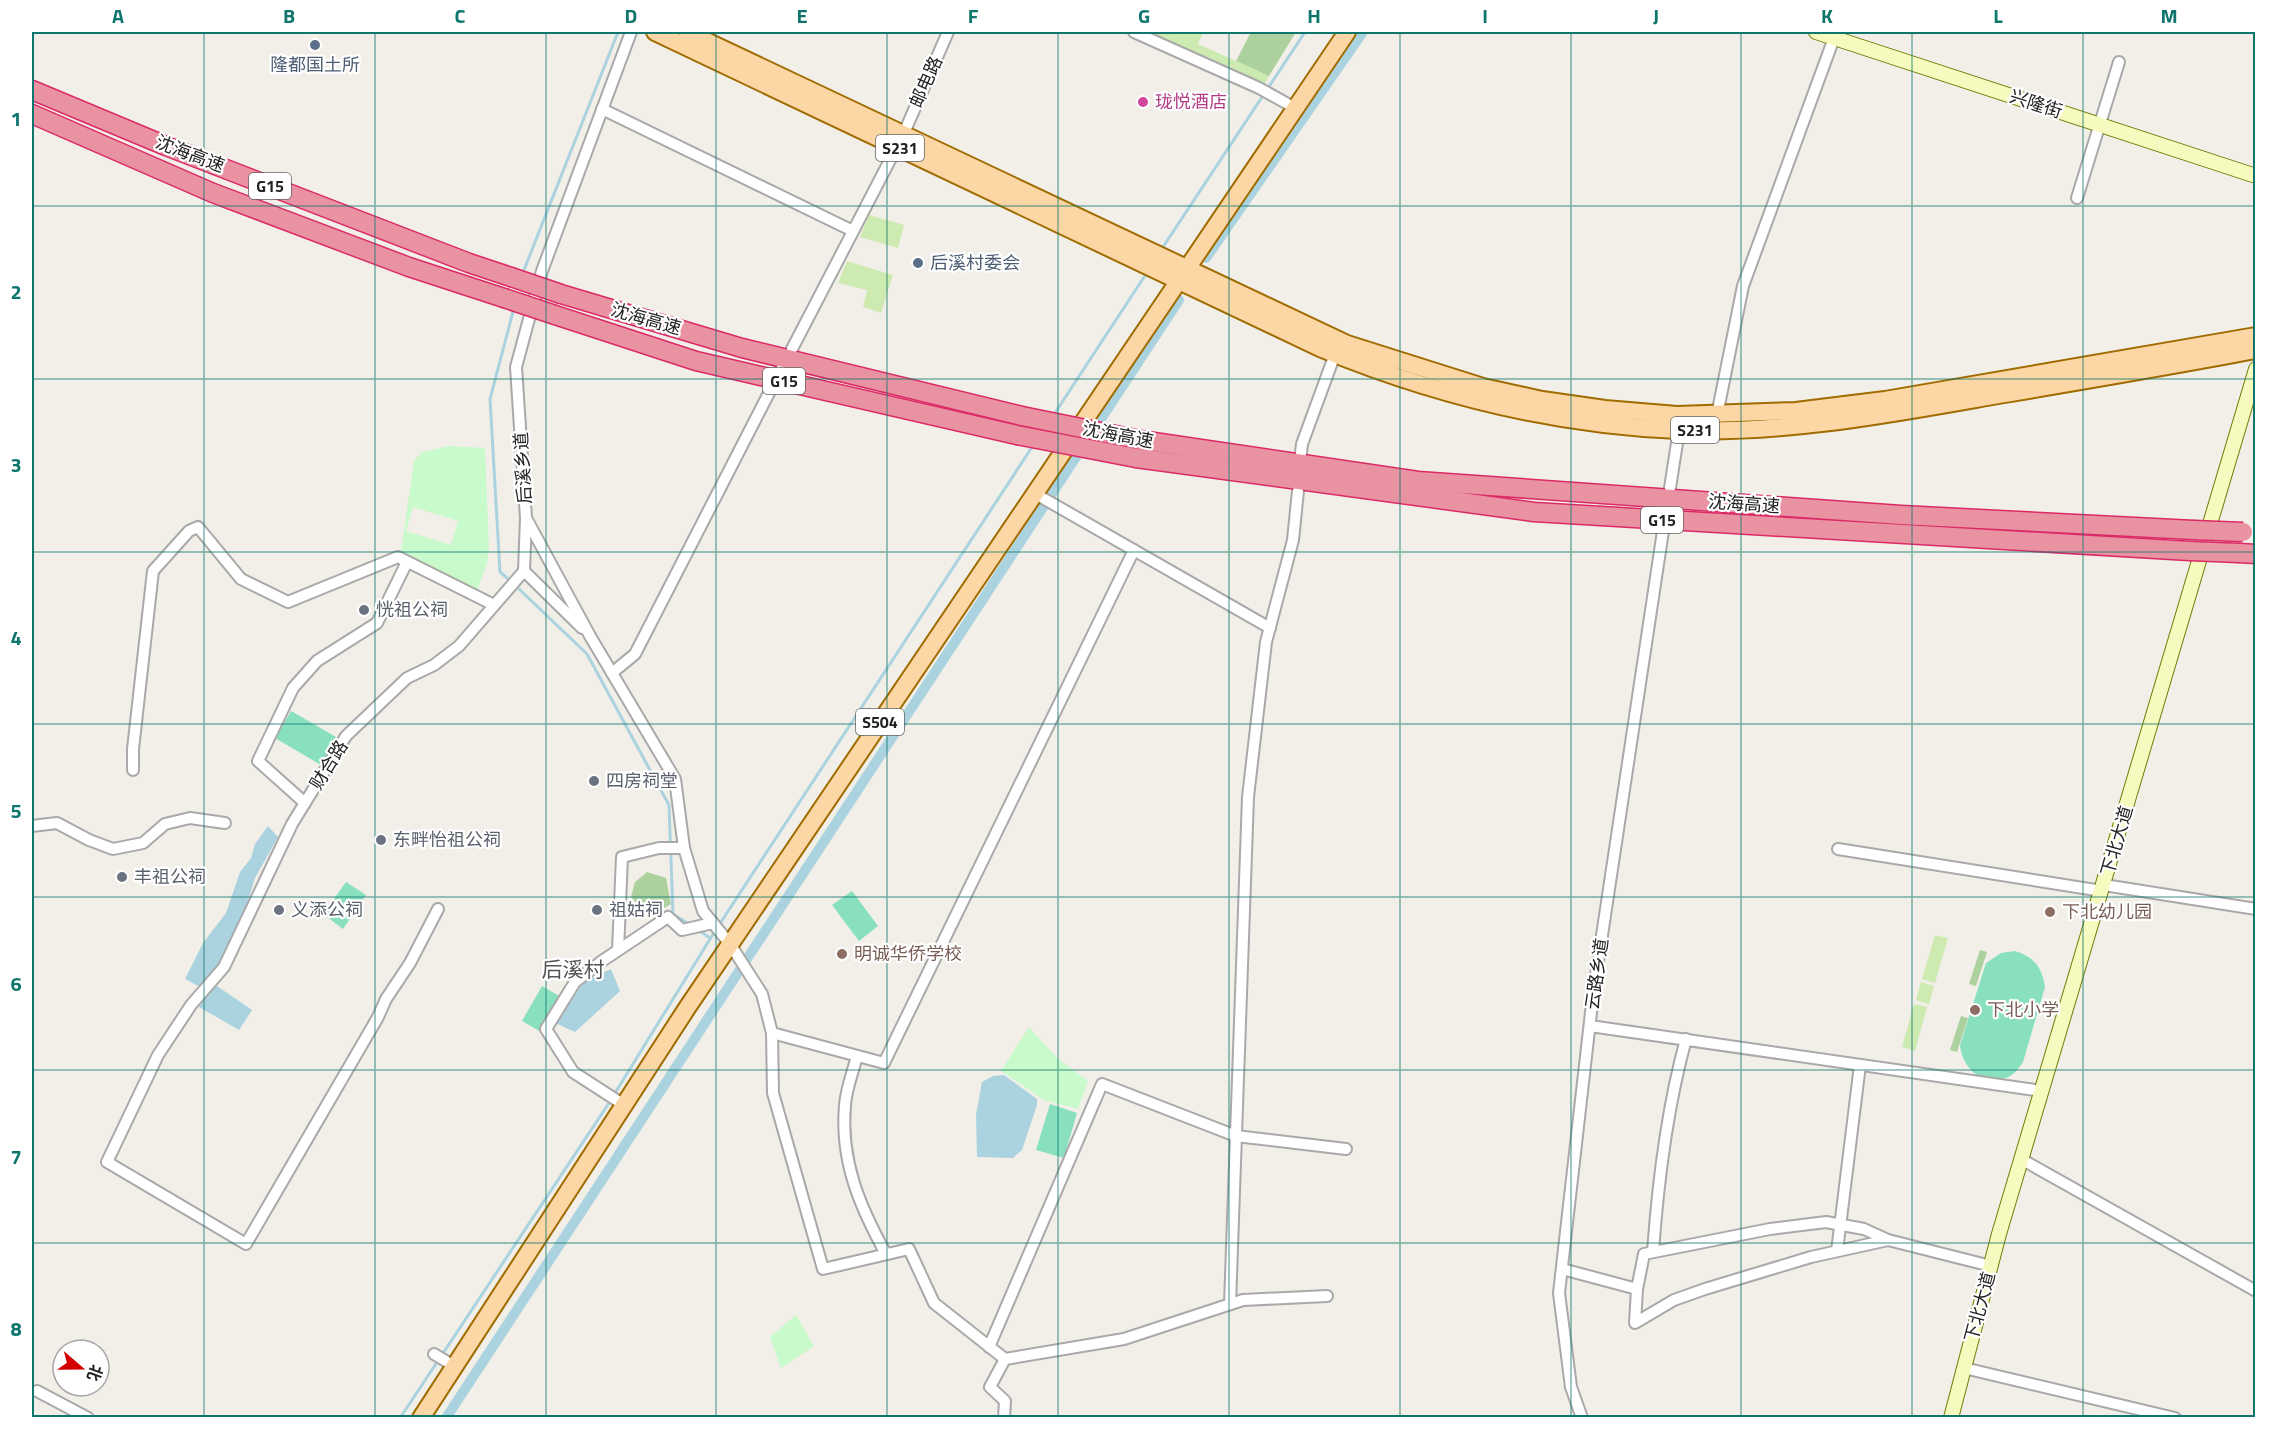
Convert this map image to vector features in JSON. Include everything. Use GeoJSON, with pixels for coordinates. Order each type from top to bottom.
{"type":"FeatureCollection","features":[{"type":"Feature","properties":{"kind":"highway","name":"沈海高速"},"geometry":{"type":"LineString","coordinates":[[32,90],[166,146],[469,263],[561,294],[742,348],[1022,416],[1140,440],[1418,481],[1901,515],[2249,533]]}},
{"type":"Feature","properties":{"kind":"highway","name":"沈海高速"},"geometry":{"type":"LineString","coordinates":[[32,114],[213,193],[409,267],[696,361],[1017,435],[1136,458],[1534,512],[2247,553]]}},
{"type":"Feature","properties":{"kind":"main road","name":"S231"},"geometry":{"type":"LineString","coordinates":[[655,32],[900,139]]}},
{"type":"Feature","properties":{"kind":"main road","name":"S231"},"geometry":{"type":"LineString","coordinates":[[687,32],[900,139],[1155,260],[1335,354],[1413,383],[1544,416],[1679,430],[1745,429],[1824,423],[1924,408],[2256,350]]}},
{"type":"Feature","properties":{"kind":"main road","name":"S504"},"geometry":{"type":"LineString","coordinates":[[420,1418],[450,1364],[727,941],[1035,493],[1347,32]]}},
{"type":"Feature","properties":{"kind":"main road","name":"S231"},"geometry":{"type":"LineString","coordinates":[[1183,274],[1347,344],[1483,387],[1542,400],[1605,409],[1677,415],[1796,411],[1885,400],[2256,336]]}},
{"type":"Feature","properties":{"kind":"street","name":"后溪乡道"},"geometry":{"type":"LineString","coordinates":[[632,32],[542,271],[516,367],[526,518],[590,636],[675,779],[675,848],[703,911],[727,941],[762,994],[772,1033],[773,1093],[824,1269],[886,1254]]}},
{"type":"Feature","properties":{"kind":"street","name":"邮电路"},"geometry":{"type":"LineString","coordinates":[[792,349],[900,139],[948,32]]}},
{"type":"Feature","properties":{"kind":"street"},"geometry":{"type":"LineString","coordinates":[[1134,32],[1259,88],[1294,108]]}},
{"type":"Feature","properties":{"kind":"street","name":"兴隆街"},"geometry":{"type":"LineString","coordinates":[[1816,32],[2256,176]]}},
{"type":"Feature","properties":{"kind":"street"},"geometry":{"type":"LineString","coordinates":[[1718,415],[1743,286],[1834,38]]}},
{"type":"Feature","properties":{"kind":"street"},"geometry":{"type":"LineString","coordinates":[[2078,198],[2119,62]]}},
{"type":"Feature","properties":{"kind":"street"},"geometry":{"type":"LineString","coordinates":[[602,109],[853,231]]}},
{"type":"Feature","properties":{"kind":"street"},"geometry":{"type":"LineString","coordinates":[[1302,453],[1302,444],[1335,354]]}},
{"type":"Feature","properties":{"kind":"street","name":"下北大道"},"geometry":{"type":"LineString","coordinates":[[1951,1418],[1990,1266],[2021,1159],[2256,369]]}},
{"type":"Feature","properties":{"kind":"street"},"geometry":{"type":"LineString","coordinates":[[612,673],[635,654],[771,389]]}},
{"type":"Feature","properties":{"kind":"street"},"geometry":{"type":"LineString","coordinates":[[1670,488],[1679,430]]}},
{"type":"Feature","properties":{"kind":"street"},"geometry":{"type":"LineString","coordinates":[[1230,1304],[1248,797],[1266,642],[1293,540],[1298,491]]}},
{"type":"Feature","properties":{"kind":"street"},"geometry":{"type":"LineString","coordinates":[[1035,493],[1270,627]]}},
{"type":"Feature","properties":{"kind":"street"},"geometry":{"type":"LineString","coordinates":[[526,518],[524,571],[590,636]]}},
{"type":"Feature","properties":{"kind":"street"},"geometry":{"type":"LineString","coordinates":[[133,770],[133,748],[153,571],[189,531],[198,526],[241,579],[288,602],[398,557],[494,605]]}},
{"type":"Feature","properties":{"kind":"street","name":"云路乡道"},"geometry":{"type":"LineString","coordinates":[[1582,1418],[1571,1387],[1559,1293],[1590,1026],[1664,531]]}},
{"type":"Feature","properties":{"kind":"street"},"geometry":{"type":"LineString","coordinates":[[772,1033],[884,1063],[1134,550]]}},
{"type":"Feature","properties":{"kind":"street"},"geometry":{"type":"LineString","coordinates":[[305,803],[258,761],[293,688],[317,661],[377,623],[406,562]]}},
{"type":"Feature","properties":{"kind":"street","name":"财合路"},"geometry":{"type":"LineString","coordinates":[[438,909],[410,963],[386,999],[378,1017],[246,1244],[106,1162],[158,1055],[191,1005],[224,967],[292,824],[346,736],[407,678],[434,665],[459,646],[524,571]]}},
{"type":"Feature","properties":{"kind":"street"},"geometry":{"type":"LineString","coordinates":[[32,826],[57,823],[112,849],[143,843],[165,824],[190,818],[225,823]]}},
{"type":"Feature","properties":{"kind":"street"},"geometry":{"type":"LineString","coordinates":[[618,950],[622,857],[675,848]]}},
{"type":"Feature","properties":{"kind":"street"},"geometry":{"type":"LineString","coordinates":[[1838,849],[2256,909]]}},
{"type":"Feature","properties":{"kind":"street"},"geometry":{"type":"LineString","coordinates":[[621,1103],[573,1072],[546,1029],[575,982],[668,917],[682,930],[713,923]]}},
{"type":"Feature","properties":{"kind":"street"},"geometry":{"type":"LineString","coordinates":[[1590,1026],[2042,1091]]}},
{"type":"Feature","properties":{"kind":"street"},"geometry":{"type":"LineString","coordinates":[[1653,1252],[1656,1198],[1679,1066],[1686,1040]]}},
{"type":"Feature","properties":{"kind":"street"},"geometry":{"type":"LineString","coordinates":[[857,1056],[845,1105],[846,1158],[865,1216],[886,1254],[909,1249],[934,1303],[1005,1359],[1124,1339],[1243,1300],[1327,1296]]}},
{"type":"Feature","properties":{"kind":"street"},"geometry":{"type":"LineString","coordinates":[[1837,1251],[1860,1065]]}},
{"type":"Feature","properties":{"kind":"street"},"geometry":{"type":"LineString","coordinates":[[990,1347],[1102,1084],[1236,1136],[1346,1149]]}},
{"type":"Feature","properties":{"kind":"street"},"geometry":{"type":"LineString","coordinates":[[2021,1159],[2256,1291]]}},
{"type":"Feature","properties":{"kind":"street"},"geometry":{"type":"LineString","coordinates":[[1888,1240],[1811,1257],[1705,1288],[1674,1300],[1635,1323],[1637,1289],[1644,1254],[1770,1229],[1826,1222],[1839,1224],[1864,1229],[1888,1240],[1990,1266]]}},
{"type":"Feature","properties":{"kind":"street"},"geometry":{"type":"LineString","coordinates":[[1562,1269],[1637,1289]]}},
{"type":"Feature","properties":{"kind":"street"},"geometry":{"type":"LineString","coordinates":[[434,1354],[450,1364]]}},
{"type":"Feature","properties":{"kind":"street"},"geometry":{"type":"LineString","coordinates":[[1004,1418],[1005,1401],[990,1387],[1005,1359]]}},
{"type":"Feature","properties":{"kind":"street"},"geometry":{"type":"LineString","coordinates":[[1964,1368],[2175,1418]]}},
{"type":"Feature","properties":{"kind":"street"},"geometry":{"type":"LineString","coordinates":[[37,1390],[88,1418]]}},
{"type":"Feature","properties":{"kind":"green space"},"geometry":{"type":"Polygon","coordinates":[[[1150,32],[1203,32],[1198,44],[1269,76],[1264,85],[1150,32]]]}},
{"type":"Feature","properties":{"kind":"green space"},"geometry":{"type":"Polygon","coordinates":[[[1251,32],[1296,32],[1269,76],[1236,61],[1251,32]]]}},
{"type":"Feature","properties":{"kind":"green space"},"geometry":{"type":"Polygon","coordinates":[[[869,215],[904,225],[898,248],[860,237],[869,215]]]}},
{"type":"Feature","properties":{"kind":"green space"},"geometry":{"type":"Polygon","coordinates":[[[847,261],[893,275],[881,313],[863,307],[867,290],[838,283],[847,261]]]}},
{"type":"Feature","properties":{"kind":"green space"},"geometry":{"type":"Polygon","coordinates":[[[449,446],[485,448],[489,548],[487,563],[477,591],[405,557],[401,551],[414,461],[422,452],[449,446]],[[413,507],[406,531],[451,545],[458,521],[413,507]]]}},
{"type":"Feature","properties":{"kind":"green space"},"geometry":{"type":"Polygon","coordinates":[[[291,711],[336,737],[321,765],[275,738],[291,711]]]}},
{"type":"Feature","properties":{"kind":"green space"},"geometry":{"type":"Polygon","coordinates":[[[647,872],[666,878],[671,904],[649,917],[631,897],[635,882],[647,872]]]}},
{"type":"Feature","properties":{"kind":"green space"},"geometry":{"type":"Polygon","coordinates":[[[346,882],[366,895],[343,929],[323,914],[346,882]]]}},
{"type":"Feature","properties":{"kind":"green space"},"geometry":{"type":"Polygon","coordinates":[[[852,891],[878,926],[859,941],[832,905],[852,891]]]}},
{"type":"Feature","properties":{"kind":"green space"},"geometry":{"type":"Polygon","coordinates":[[[1935,935],[1948,938],[1935,983],[1922,979],[1935,935]]]}},
{"type":"Feature","properties":{"kind":"green space"},"geometry":{"type":"Polygon","coordinates":[[[1980,950],[1987,952],[1976,986],[1969,984],[1980,950]]]}},
{"type":"Feature","properties":{"kind":"green space"},"geometry":{"type":"Polygon","coordinates":[[[2015,951],[2027,956],[2036,964],[2042,974],[2045,987],[2023,1062],[2009,1077],[1989,1080],[1981,1078],[1969,1068],[1960,1045],[1986,963],[2001,953],[2015,951]]]}},
{"type":"Feature","properties":{"kind":"green space"},"geometry":{"type":"Polygon","coordinates":[[[1921,982],[1934,986],[1929,1004],[1916,1000],[1921,982]]]}},
{"type":"Feature","properties":{"kind":"green space"},"geometry":{"type":"Polygon","coordinates":[[[542,986],[561,997],[541,1032],[522,1021],[542,986]]]}},
{"type":"Feature","properties":{"kind":"green space"},"geometry":{"type":"Polygon","coordinates":[[[1914,1004],[1927,1007],[1915,1051],[1902,1047],[1914,1004]]]}},
{"type":"Feature","properties":{"kind":"green space"},"geometry":{"type":"Polygon","coordinates":[[[1961,1016],[1968,1018],[1957,1052],[1950,1050],[1961,1016]]]}},
{"type":"Feature","properties":{"kind":"green space"},"geometry":{"type":"Polygon","coordinates":[[[1029,1027],[1059,1060],[1088,1081],[1078,1109],[1044,1100],[1001,1071],[1029,1027]]]}},
{"type":"Feature","properties":{"kind":"green space"},"geometry":{"type":"Polygon","coordinates":[[[1050,1104],[1077,1113],[1064,1158],[1036,1150],[1050,1104]]]}},
{"type":"Feature","properties":{"kind":"green space"},"geometry":{"type":"Polygon","coordinates":[[[796,1315],[814,1346],[781,1368],[770,1337],[796,1315]]]}},
{"type":"Feature","properties":{"kind":"water"},"geometry":{"type":"Polygon","coordinates":[[[268,826],[278,837],[255,878],[246,907],[221,962],[200,987],[185,979],[203,943],[226,913],[240,872],[251,858],[255,844],[268,826]]]}},
{"type":"Feature","properties":{"kind":"water"},"geometry":{"type":"Polygon","coordinates":[[[611,969],[620,991],[575,1032],[557,1024],[584,981],[611,969]]]}},
{"type":"Feature","properties":{"kind":"water"},"geometry":{"type":"Polygon","coordinates":[[[214,984],[252,1010],[239,1030],[199,1007],[214,984]]]}},
{"type":"Feature","properties":{"kind":"water"},"geometry":{"type":"Polygon","coordinates":[[[1004,1075],[1037,1099],[1037,1105],[1022,1150],[1013,1158],[977,1157],[976,1115],[982,1082],[993,1076],[1004,1075]]]}},
{"type":"Feature","properties":{"kind":"waterway"},"geometry":{"type":"LineString","coordinates":[[522,275],[618,32]]}},
{"type":"Feature","properties":{"kind":"waterway"},"geometry":{"type":"LineString","coordinates":[[1161,250],[1305,32]]}},
{"type":"Feature","properties":{"kind":"waterway"},"geometry":{"type":"LineString","coordinates":[[1206,258],[1363,32]]}},
{"type":"Feature","properties":{"kind":"waterway"},"geometry":{"type":"LineString","coordinates":[[1053,416],[1148,271]]}},
{"type":"Feature","properties":{"kind":"waterway"},"geometry":{"type":"LineString","coordinates":[[446,1418],[1179,300]]}},
{"type":"Feature","properties":{"kind":"waterway"},"geometry":{"type":"LineString","coordinates":[[507,578],[500,572],[490,399],[514,308]]}},
{"type":"Feature","properties":{"kind":"waterway"},"geometry":{"type":"LineString","coordinates":[[719,925],[1034,444]]}},
{"type":"Feature","properties":{"kind":"waterway"},"geometry":{"type":"LineString","coordinates":[[519,589],[587,654],[669,805],[673,914],[689,924]]}},
{"type":"Feature","properties":{"kind":"waterway"},"geometry":{"type":"LineString","coordinates":[[697,929],[710,938]]}},
{"type":"Feature","properties":{"kind":"waterway"},"geometry":{"type":"LineString","coordinates":[[400,1418],[607,1106],[715,931]]}},
{"type":"Feature","properties":{"kind":"place","name":"隆都国土所"},"geometry":{"type":"Point","coordinates":[315,45]}},
{"type":"Feature","properties":{"kind":"place","name":"珑悦酒店"},"geometry":{"type":"Point","coordinates":[1143,102]}},
{"type":"Feature","properties":{"kind":"place","name":"后溪村委会"},"geometry":{"type":"Point","coordinates":[918,263]}},
{"type":"Feature","properties":{"kind":"place","name":"恍祖公祠"},"geometry":{"type":"Point","coordinates":[364,610]}},
{"type":"Feature","properties":{"kind":"place","name":"四房祠堂"},"geometry":{"type":"Point","coordinates":[594,781]}},
{"type":"Feature","properties":{"kind":"place","name":"东畔怡祖公祠"},"geometry":{"type":"Point","coordinates":[381,840]}},
{"type":"Feature","properties":{"kind":"place","name":"丰祖公祠"},"geometry":{"type":"Point","coordinates":[122,877]}},
{"type":"Feature","properties":{"kind":"place","name":"义添公祠"},"geometry":{"type":"Point","coordinates":[279,910]}},
{"type":"Feature","properties":{"kind":"place","name":"祖姑祠"},"geometry":{"type":"Point","coordinates":[597,910]}},
{"type":"Feature","properties":{"kind":"place","name":"下北幼儿园"},"geometry":{"type":"Point","coordinates":[2050,912]}},
{"type":"Feature","properties":{"kind":"place","name":"明诚华侨学校"},"geometry":{"type":"Point","coordinates":[842,954]}},
{"type":"Feature","properties":{"kind":"place","name":"下北小学"},"geometry":{"type":"Point","coordinates":[1975,1010]}},
{"type":"Feature","properties":{"kind":"district","name":"后溪村"},"geometry":{"type":"Point","coordinates":[573,970]}}]}
